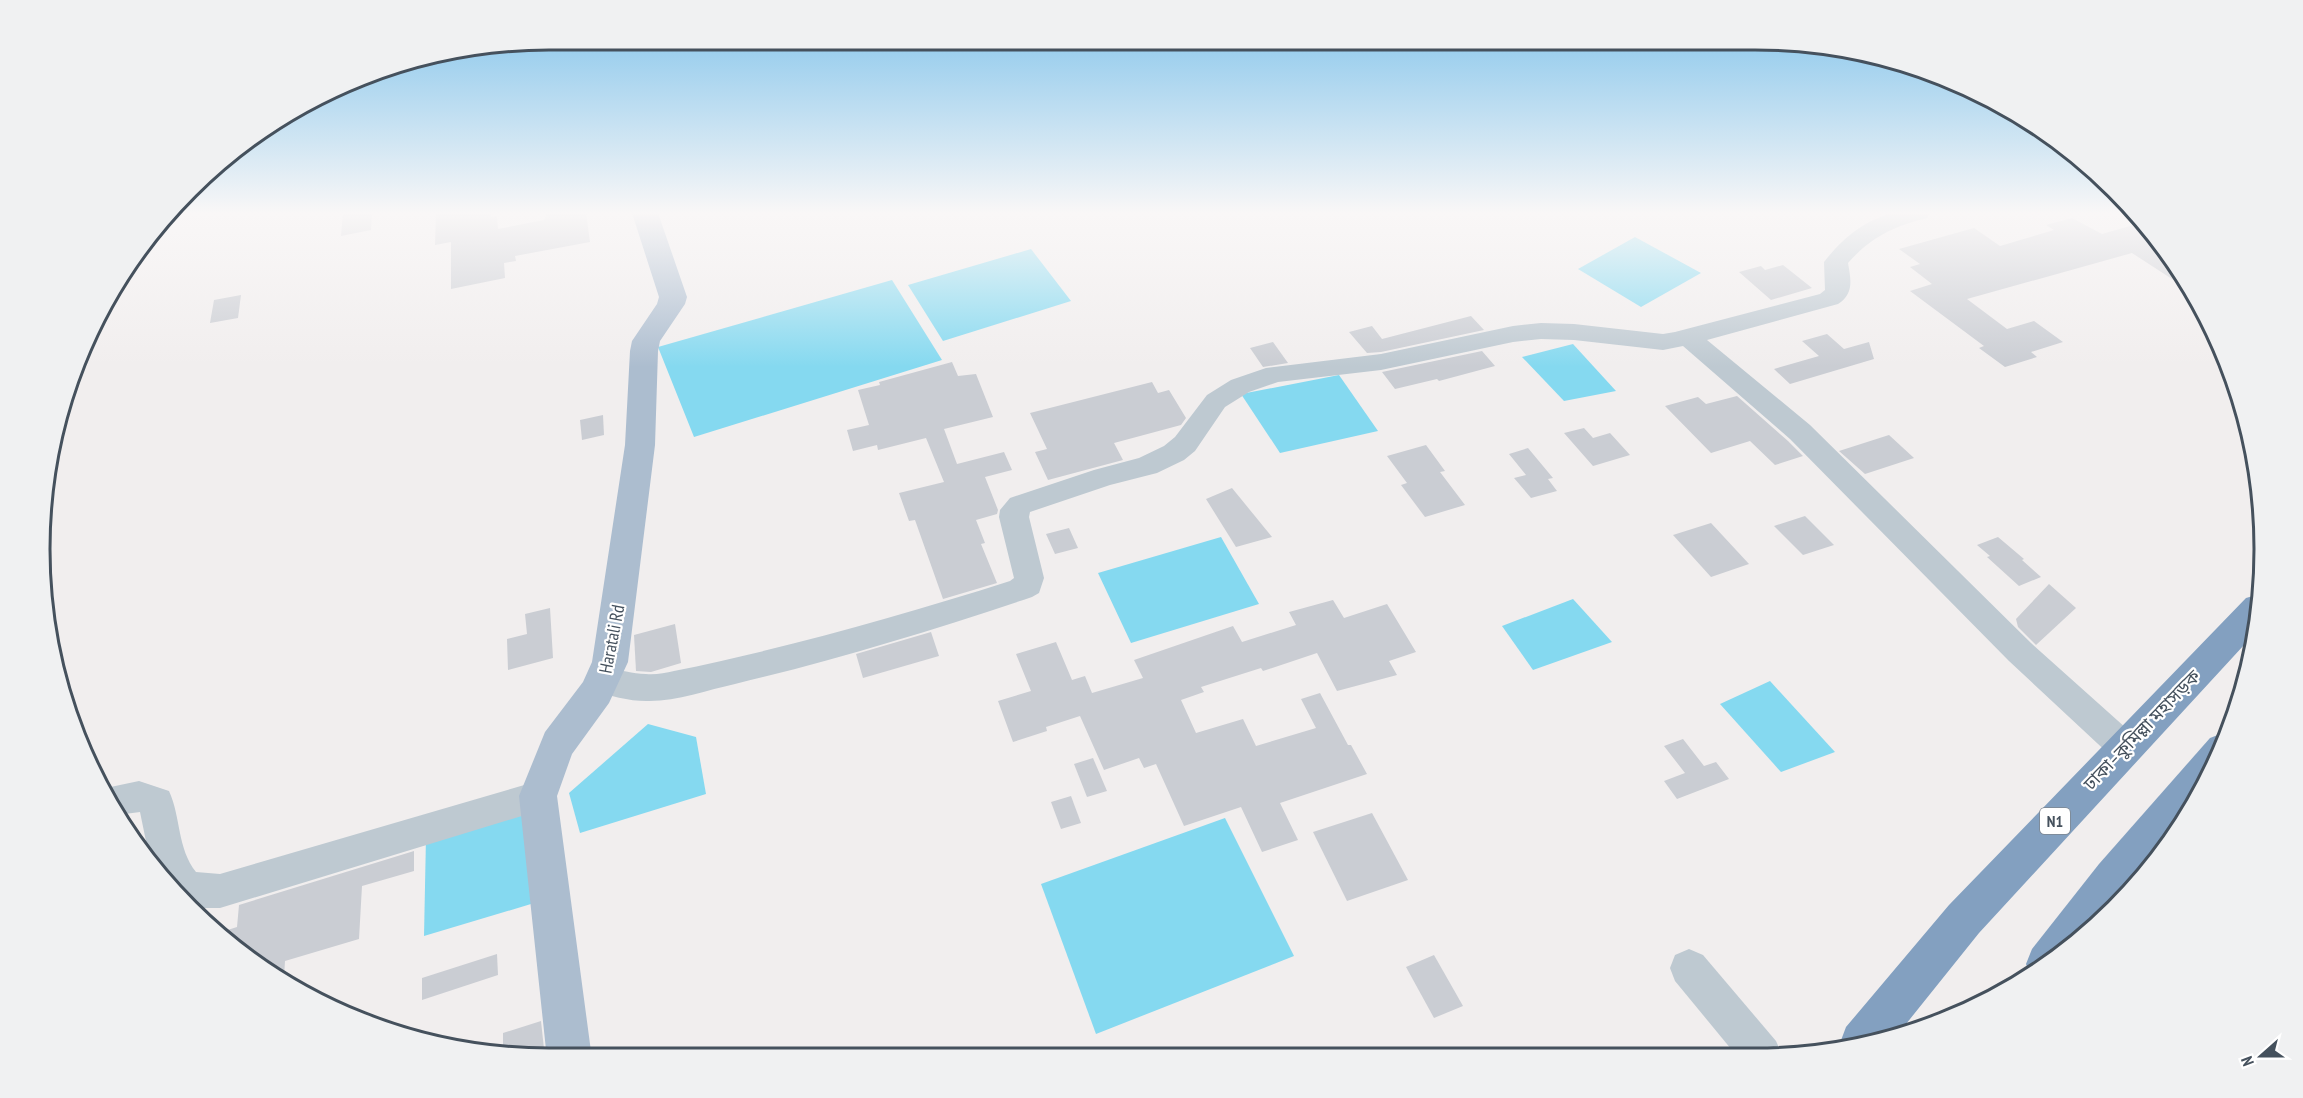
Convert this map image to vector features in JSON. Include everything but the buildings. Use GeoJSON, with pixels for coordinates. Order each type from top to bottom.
{"type":"FeatureCollection","features":[{"type":"Feature","properties":{"kind":"highway","name":"ঢাকা–কুমিল্লা মহাসড়ক"},"geometry":{"type":"LineString","coordinates":[[1869,1035],[1964,919],[2249,617]]}},
{"type":"Feature","properties":{"kind":"highway"},"geometry":{"type":"LineString","coordinates":[[2081,926],[2120,884],[2192,790]]}},
{"type":"Feature","properties":{"kind":"main road","name":"Haratali Rd"},"geometry":{"type":"LineString","coordinates":[[569,1048],[538,796],[547,767],[562,737],[604,681],[610,662],[640,445],[644,351],[646,341],[673,297],[662,264]]}},
{"type":"Feature","properties":{"kind":"street"},"geometry":{"type":"LineString","coordinates":[[604,681],[646,688],[671,685],[754,666],[929,619],[1021,589],[1028,585],[1029,578],[1014,517],[1015,510],[1020,505],[1147,466],[1174,453],[1185,444],[1216,401],[1257,379],[1275,374],[1381,362],[1514,334],[1541,331],[1574,332],[1663,342],[1828,299],[1837,294],[1839,284],[1836,264]]}},
{"type":"Feature","properties":{"kind":"street"},"geometry":{"type":"LineString","coordinates":[[1688,337],[1800,432],[2020,652],[2124,747]]}},
{"type":"Feature","properties":{"kind":"street"},"geometry":{"type":"LineString","coordinates":[[116,800],[146,795],[156,802],[170,866],[190,889],[205,892],[220,891],[538,796]]}},
{"type":"Feature","properties":{"kind":"street"},"geometry":{"type":"LineString","coordinates":[[1689,968],[1756,1048]]}},
{"type":"Feature","properties":{"kind":"water"},"geometry":{"type":"Polygon","coordinates":[[[979,264],[1043,264],[1071,301],[943,341],[908,285],[979,264]]]}},
{"type":"Feature","properties":{"kind":"water"},"geometry":{"type":"Polygon","coordinates":[[[1586,264],[1685,264],[1701,273],[1641,307],[1578,269],[1586,264]]]}},
{"type":"Feature","properties":{"kind":"water"},"geometry":{"type":"Polygon","coordinates":[[[892,280],[942,360],[694,437],[658,347],[892,280]]]}},
{"type":"Feature","properties":{"kind":"water"},"geometry":{"type":"Polygon","coordinates":[[[1573,344],[1616,391],[1564,401],[1522,357],[1573,344]]]}},
{"type":"Feature","properties":{"kind":"water"},"geometry":{"type":"Polygon","coordinates":[[[1339,375],[1378,431],[1280,453],[1241,394],[1339,375]]]}},
{"type":"Feature","properties":{"kind":"water"},"geometry":{"type":"Polygon","coordinates":[[[1221,537],[1259,604],[1131,643],[1098,573],[1221,537]]]}},
{"type":"Feature","properties":{"kind":"water"},"geometry":{"type":"Polygon","coordinates":[[[1573,599],[1612,642],[1533,670],[1502,626],[1573,599]]]}},
{"type":"Feature","properties":{"kind":"water"},"geometry":{"type":"Polygon","coordinates":[[[1770,681],[1835,752],[1781,772],[1720,704],[1770,681]]]}},
{"type":"Feature","properties":{"kind":"water"},"geometry":{"type":"Polygon","coordinates":[[[648,724],[696,737],[706,794],[580,833],[569,793],[648,724]]]}},
{"type":"Feature","properties":{"kind":"water"},"geometry":{"type":"Polygon","coordinates":[[[528,808],[531,904],[424,936],[426,837],[528,808]]]}},
{"type":"Feature","properties":{"kind":"water"},"geometry":{"type":"Polygon","coordinates":[[[1225,818],[1294,956],[1096,1034],[1041,884],[1225,818]]]}}]}
